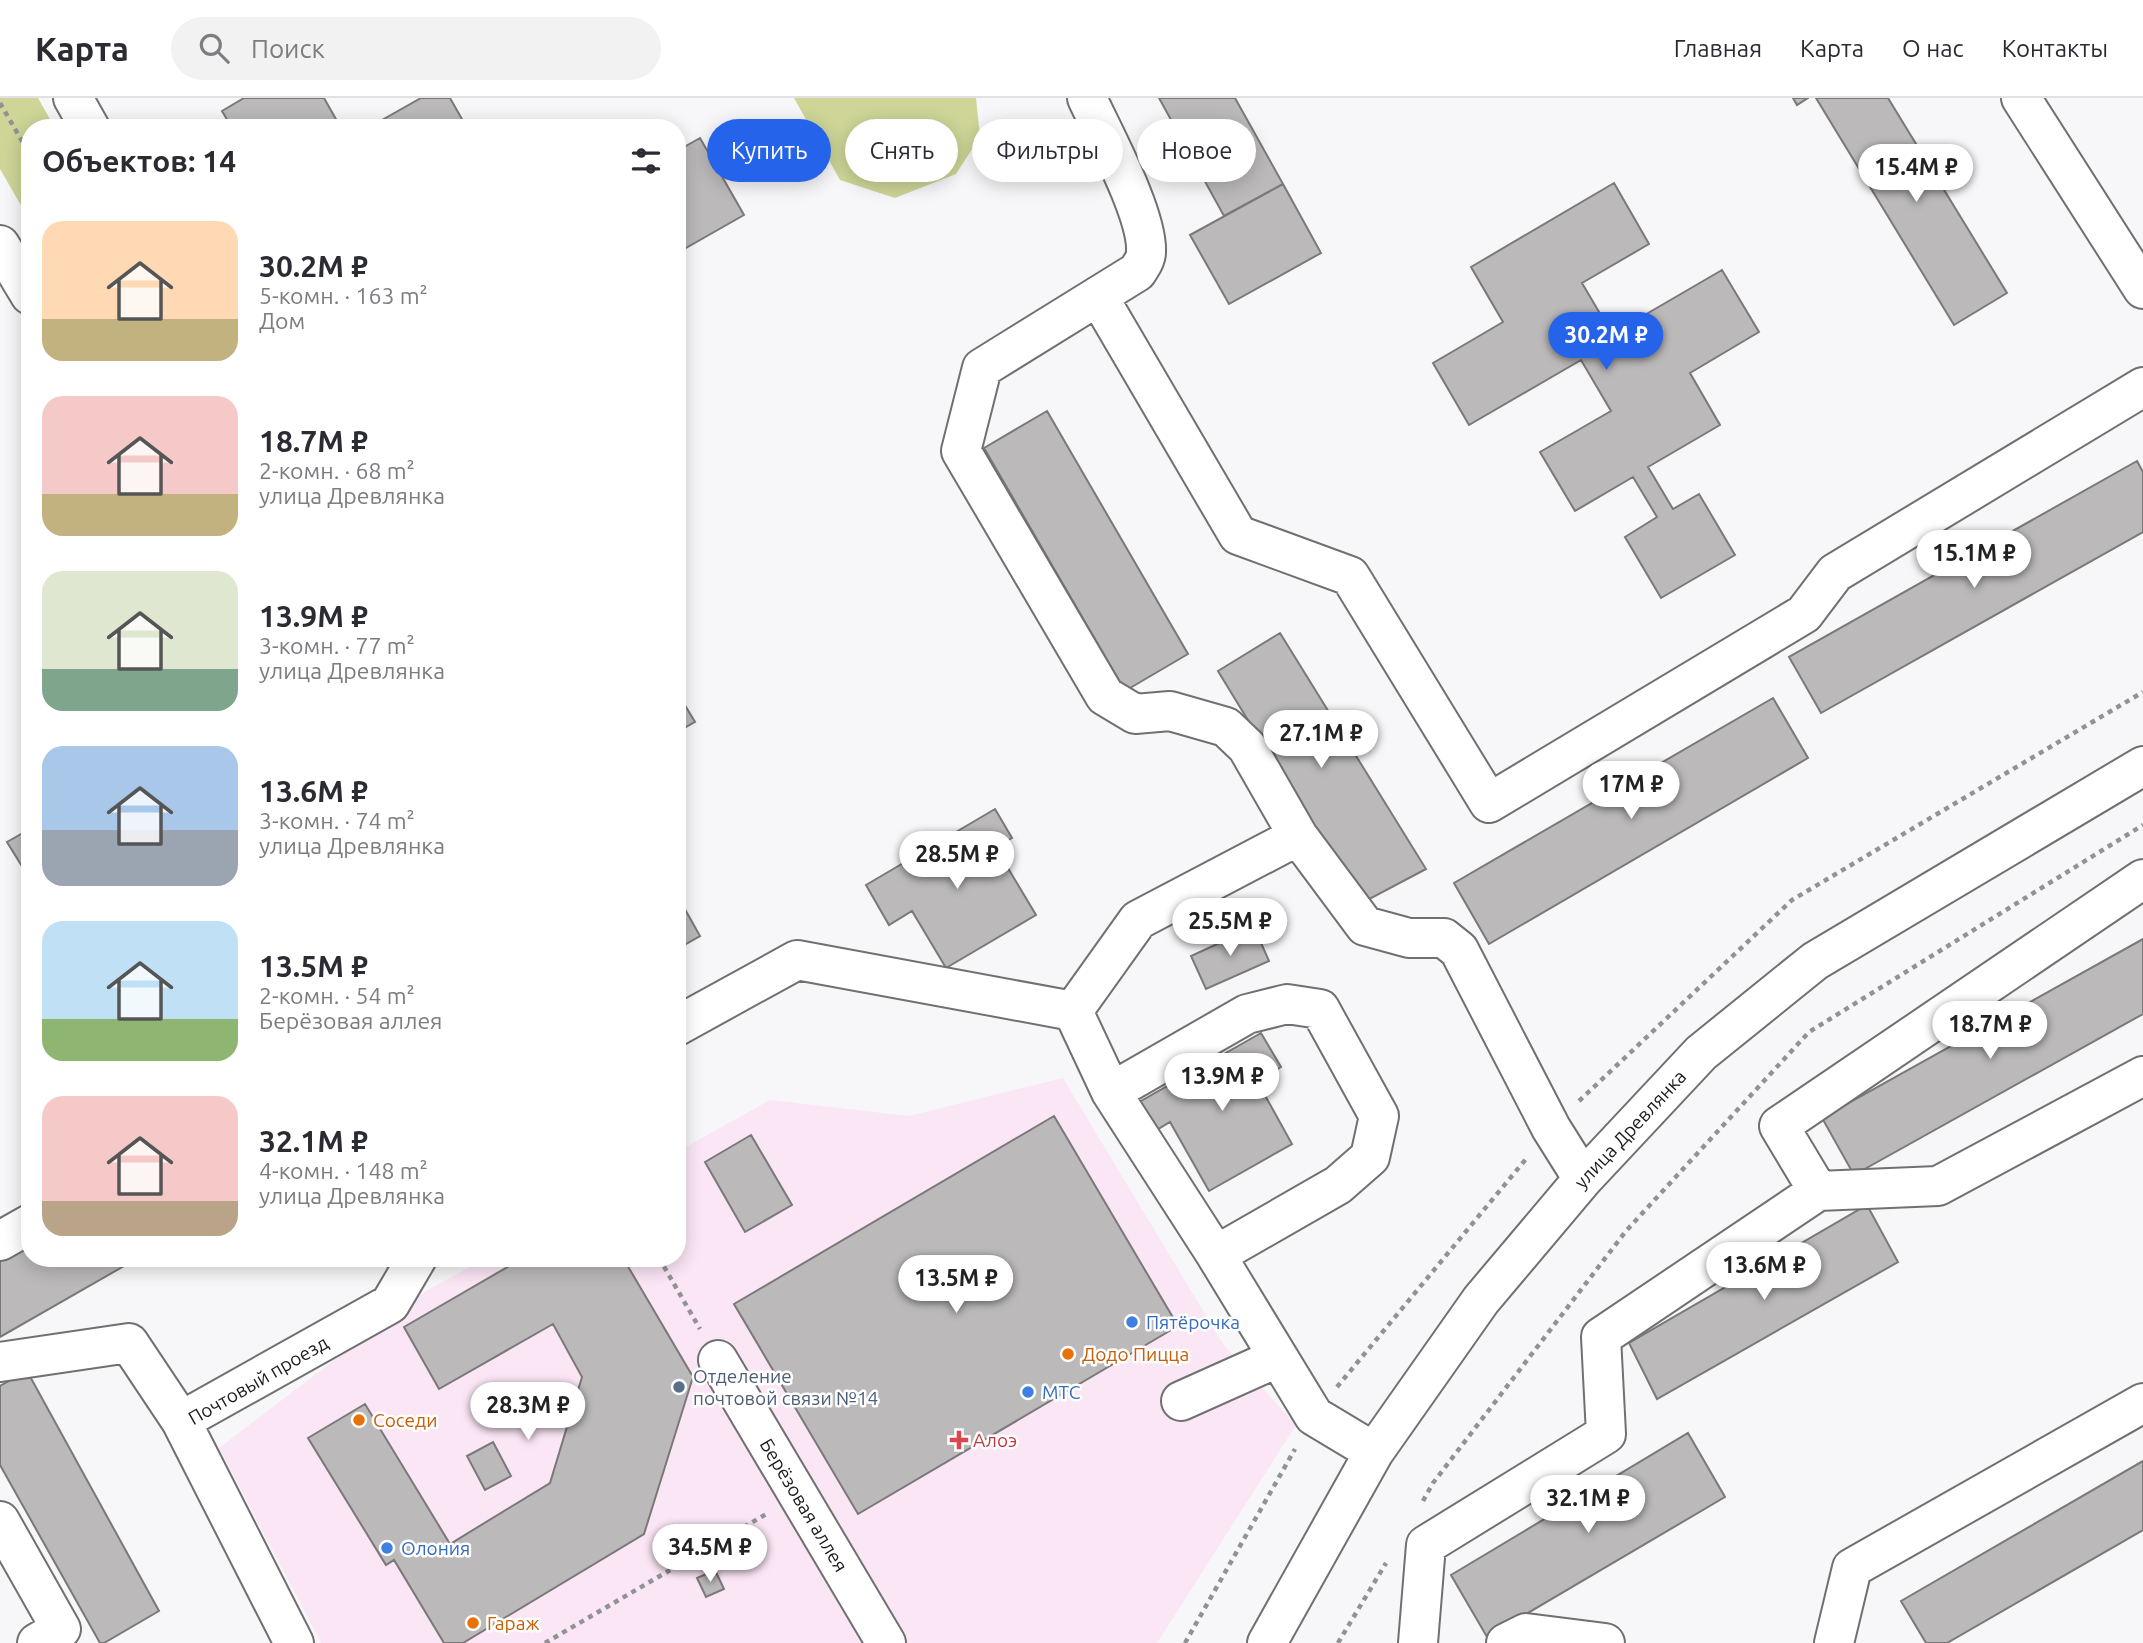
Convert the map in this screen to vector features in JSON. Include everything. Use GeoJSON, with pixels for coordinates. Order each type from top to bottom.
{"type":"FeatureCollection","features":[{"type":"Feature","properties":{"kind":"street"},"geometry":{"type":"LineString","coordinates":[[73,98],[85,119]]}},
{"type":"Feature","properties":{"kind":"street"},"geometry":{"type":"LineString","coordinates":[[1087,98],[1136,207],[1145,239],[1146,255],[1137,272],[982,368],[961,451],[1105,696],[1135,714],[1170,711],[1226,727],[1247,747],[1298,836],[1365,926],[1409,938],[1444,939],[1459,950],[1551,1128],[1583,1179]]}},
{"type":"Feature","properties":{"kind":"street"},"geometry":{"type":"LineString","coordinates":[[2021,98],[2143,289]]}},
{"type":"Feature","properties":{"kind":"street"},"geometry":{"type":"LineString","coordinates":[[0,245],[17,289]]}},
{"type":"Feature","properties":{"kind":"street"},"geometry":{"type":"LineString","coordinates":[[1098,296],[1238,535],[1350,576],[1489,803],[1804,614],[1835,573],[2143,387]]}},
{"type":"Feature","properties":{"kind":"street","name":"улица Древлянка"},"geometry":{"type":"LineString","coordinates":[[1267,1643],[1374,1452],[1481,1300],[1583,1179],[1701,1053],[1815,961],[2143,766]]}},
{"type":"Feature","properties":{"kind":"street"},"geometry":{"type":"LineString","coordinates":[[1073,1011],[1138,920],[1298,836]]}},
{"type":"Feature","properties":{"kind":"street"},"geometry":{"type":"LineString","coordinates":[[1818,1191],[1779,1126],[2143,879]]}},
{"type":"Feature","properties":{"kind":"street"},"geometry":{"type":"LineString","coordinates":[[686,1021],[797,960],[1073,1011]]}},
{"type":"Feature","properties":{"kind":"street"},"geometry":{"type":"LineString","coordinates":[[1111,1092],[1247,1014],[1287,1004],[1320,1009],[1379,1116],[1370,1157],[1338,1185],[1216,1255]]}},
{"type":"Feature","properties":{"kind":"street"},"geometry":{"type":"LineString","coordinates":[[1073,1011],[1111,1092],[1216,1255],[1314,1416],[1374,1452]]}},
{"type":"Feature","properties":{"kind":"street"},"geometry":{"type":"LineString","coordinates":[[1418,1643],[1426,1545],[1605,1434],[1601,1338],[1818,1191],[1938,1186],[2143,1076]]}},
{"type":"Feature","properties":{"kind":"street"},"geometry":{"type":"LineString","coordinates":[[0,1241],[21,1229]]}},
{"type":"Feature","properties":{"kind":"street","name":"Почтовый проезд"},"geometry":{"type":"LineString","coordinates":[[294,1643],[181,1421],[390,1304],[411,1267]]}},
{"type":"Feature","properties":{"kind":"street"},"geometry":{"type":"LineString","coordinates":[[0,1362],[130,1343],[181,1421]]}},
{"type":"Feature","properties":{"kind":"street"},"geometry":{"type":"LineString","coordinates":[[1181,1401],[1277,1359]]}},
{"type":"Feature","properties":{"kind":"street","name":"Берёзовая аллея"},"geometry":{"type":"LineString","coordinates":[[718,1360],[886,1643]]}},
{"type":"Feature","properties":{"kind":"street"},"geometry":{"type":"LineString","coordinates":[[1834,1643],[1852,1568],[2143,1403]]}},
{"type":"Feature","properties":{"kind":"street"},"geometry":{"type":"LineString","coordinates":[[0,1521],[61,1629],[37,1643]]}},
{"type":"Feature","properties":{"kind":"street"},"geometry":{"type":"LineString","coordinates":[[1506,1643],[1525,1633],[1605,1643]]}},
{"type":"Feature","properties":{"kind":"path"},"geometry":{"type":"LineString","coordinates":[[0,103],[21,139]]}},
{"type":"Feature","properties":{"kind":"path"},"geometry":{"type":"LineString","coordinates":[[1420,1506],[1433,1483],[1626,1231],[1809,1032],[2143,825]]}},
{"type":"Feature","properties":{"kind":"path"},"geometry":{"type":"LineString","coordinates":[[664,1267],[718,1360]]}},
{"type":"Feature","properties":{"kind":"path"},"geometry":{"type":"LineString","coordinates":[[545,1643],[797,1496]]}},
{"type":"Feature","properties":{"kind":"path"},"geometry":{"type":"LineString","coordinates":[[1338,1643],[1392,1552]]}},
{"type":"Feature","properties":{"kind":"shaded area"},"geometry":{"type":"Polygon","coordinates":[[[1063,1078],[1223,1344],[1296,1425],[1157,1643],[321,1643],[219,1448],[424,1292],[470,1267],[686,1267],[686,1147],[770,1100],[909,1116],[1063,1078]]]}},
{"type":"Feature","properties":{"kind":"green space"},"geometry":{"type":"Polygon","coordinates":[[[0,98],[38,98],[50,119],[21,119],[21,205],[0,169],[0,98]]]}},
{"type":"Feature","properties":{"kind":"green space"},"geometry":{"type":"Polygon","coordinates":[[[794,98],[976,98],[978,119],[972,119],[972,149],[958,171],[958,119],[845,119],[845,182],[840,180],[831,164],[831,119],[806,119],[794,98]]]}},
{"type":"Feature","properties":{"kind":"green space"},"geometry":{"type":"Polygon","coordinates":[[[846,182],[936,182],[895,198],[846,182]]]}},
{"type":"Feature","properties":{"kind":"building"},"geometry":{"type":"Polygon","coordinates":[[[244,98],[324,98],[336,119],[227,119],[222,111],[244,98]]]}},
{"type":"Feature","properties":{"kind":"building"},"geometry":{"type":"Polygon","coordinates":[[[421,98],[450,98],[462,119],[384,119],[421,98]]]}},
{"type":"Feature","properties":{"kind":"building"},"geometry":{"type":"Polygon","coordinates":[[[1159,98],[1235,98],[1247,119],[1171,119],[1159,98]]]}},
{"type":"Feature","properties":{"kind":"building"},"geometry":{"type":"Polygon","coordinates":[[[1793,98],[1808,98],[1797,105],[1793,98]]]}},
{"type":"Feature","properties":{"kind":"building"},"geometry":{"type":"Polygon","coordinates":[[[1816,98],[1888,98],[2007,293],[1954,325],[1816,98]]]}},
{"type":"Feature","properties":{"kind":"building"},"geometry":{"type":"Polygon","coordinates":[[[1256,136],[1283,184],[1224,216],[1205,182],[1256,182],[1256,136]]]}},
{"type":"Feature","properties":{"kind":"building"},"geometry":{"type":"Polygon","coordinates":[[[700,138],[707,150],[707,182],[725,182],[744,215],[686,248],[686,146],[700,138]]]}},
{"type":"Feature","properties":{"kind":"building"},"geometry":{"type":"Polygon","coordinates":[[[1614,183],[1649,244],[1582,283],[1612,334],[1722,270],[1759,332],[1690,373],[1720,425],[1648,467],[1673,509],[1699,494],[1735,555],[1661,598],[1625,537],[1657,517],[1633,477],[1575,511],[1540,452],[1611,411],[1581,360],[1469,425],[1433,363],[1503,322],[1471,267],[1614,183]]]}},
{"type":"Feature","properties":{"kind":"building"},"geometry":{"type":"Polygon","coordinates":[[[1283,184],[1321,253],[1229,304],[1190,235],[1283,184]]]}},
{"type":"Feature","properties":{"kind":"building"},"geometry":{"type":"Polygon","coordinates":[[[1047,411],[1188,654],[1125,691],[984,448],[1047,411]]]}},
{"type":"Feature","properties":{"kind":"building"},"geometry":{"type":"Polygon","coordinates":[[[2137,461],[2143,472],[2143,532],[1821,713],[1789,657],[2137,461]]]}},
{"type":"Feature","properties":{"kind":"building"},"geometry":{"type":"Polygon","coordinates":[[[1280,633],[1426,869],[1360,904],[1218,671],[1280,633]]]}},
{"type":"Feature","properties":{"kind":"building"},"geometry":{"type":"Polygon","coordinates":[[[1773,698],[1808,758],[1489,944],[1454,883],[1773,698]]]}},
{"type":"Feature","properties":{"kind":"building"},"geometry":{"type":"Polygon","coordinates":[[[686,707],[695,722],[686,727],[686,707]]]}},
{"type":"Feature","properties":{"kind":"building"},"geometry":{"type":"Polygon","coordinates":[[[995,809],[1012,838],[996,848],[1036,915],[946,968],[912,911],[889,925],[866,885],[995,809]]]}},
{"type":"Feature","properties":{"kind":"building"},"geometry":{"type":"Polygon","coordinates":[[[21,834],[21,865],[7,842],[21,834]]]}},
{"type":"Feature","properties":{"kind":"building"},"geometry":{"type":"Polygon","coordinates":[[[686,911],[700,936],[686,944],[686,911]]]}},
{"type":"Feature","properties":{"kind":"building"},"geometry":{"type":"Polygon","coordinates":[[[1254,927],[1269,961],[1206,989],[1191,956],[1254,927]]]}},
{"type":"Feature","properties":{"kind":"building"},"geometry":{"type":"Polygon","coordinates":[[[2143,939],[2143,1014],[1854,1175],[1822,1118],[2143,939]]]}},
{"type":"Feature","properties":{"kind":"building"},"geometry":{"type":"Polygon","coordinates":[[[1261,1033],[1281,1067],[1257,1081],[1292,1144],[1209,1191],[1170,1122],[1150,1134],[1134,1105],[1261,1033]]]}},
{"type":"Feature","properties":{"kind":"building"},"geometry":{"type":"Polygon","coordinates":[[[1054,1116],[1178,1326],[858,1514],[734,1304],[1054,1116]]]}},
{"type":"Feature","properties":{"kind":"building"},"geometry":{"type":"Polygon","coordinates":[[[751,1135],[792,1205],[745,1232],[705,1162],[751,1135]]]}},
{"type":"Feature","properties":{"kind":"building"},"geometry":{"type":"Polygon","coordinates":[[[1867,1205],[1898,1262],[1657,1399],[1629,1343],[1867,1205]]]}},
{"type":"Feature","properties":{"kind":"building"},"geometry":{"type":"Polygon","coordinates":[[[21,1246],[21,1267],[122,1267],[0,1337],[0,1258],[21,1246]]]}},
{"type":"Feature","properties":{"kind":"building"},"geometry":{"type":"Polygon","coordinates":[[[507,1267],[628,1267],[693,1377],[644,1534],[463,1643],[444,1643],[394,1560],[386,1565],[308,1438],[365,1404],[450,1544],[550,1483],[582,1377],[553,1324],[439,1389],[404,1327],[507,1267]]]}},
{"type":"Feature","properties":{"kind":"building"},"geometry":{"type":"Polygon","coordinates":[[[27,1371],[159,1611],[104,1643],[100,1643],[0,1465],[0,1386],[27,1371]]]}},
{"type":"Feature","properties":{"kind":"building"},"geometry":{"type":"Polygon","coordinates":[[[1688,1433],[1725,1497],[1487,1637],[1451,1575],[1688,1433]]]}},
{"type":"Feature","properties":{"kind":"building"},"geometry":{"type":"Polygon","coordinates":[[[493,1442],[511,1476],[485,1490],[467,1456],[493,1442]]]}},
{"type":"Feature","properties":{"kind":"building"},"geometry":{"type":"Polygon","coordinates":[[[2143,1461],[2143,1530],[1947,1643],[1926,1643],[1901,1601],[2143,1461]]]}},
{"type":"Feature","properties":{"kind":"building"},"geometry":{"type":"Polygon","coordinates":[[[715,1570],[724,1589],[706,1597],[697,1578],[715,1570]]]}},
{"type":"Feature","properties":{"kind":"place","name":"Пятёрочка"},"geometry":{"type":"Point","coordinates":[1132,1322]}},
{"type":"Feature","properties":{"kind":"place","name":"Додо Пицца"},"geometry":{"type":"Point","coordinates":[1068,1354]}},
{"type":"Feature","properties":{"kind":"place","name":"Отделение почтовой связи №14"},"geometry":{"type":"Point","coordinates":[679,1387]}},
{"type":"Feature","properties":{"kind":"place","name":"МТС"},"geometry":{"type":"Point","coordinates":[1028,1392]}},
{"type":"Feature","properties":{"kind":"place","name":"Соседи"},"geometry":{"type":"Point","coordinates":[359,1420]}},
{"type":"Feature","properties":{"kind":"place","name":"Алоэ"},"geometry":{"type":"Point","coordinates":[959,1440]}},
{"type":"Feature","properties":{"kind":"place","name":"Олония"},"geometry":{"type":"Point","coordinates":[387,1548]}},
{"type":"Feature","properties":{"kind":"place","name":"Гараж"},"geometry":{"type":"Point","coordinates":[473,1623]}}]}
